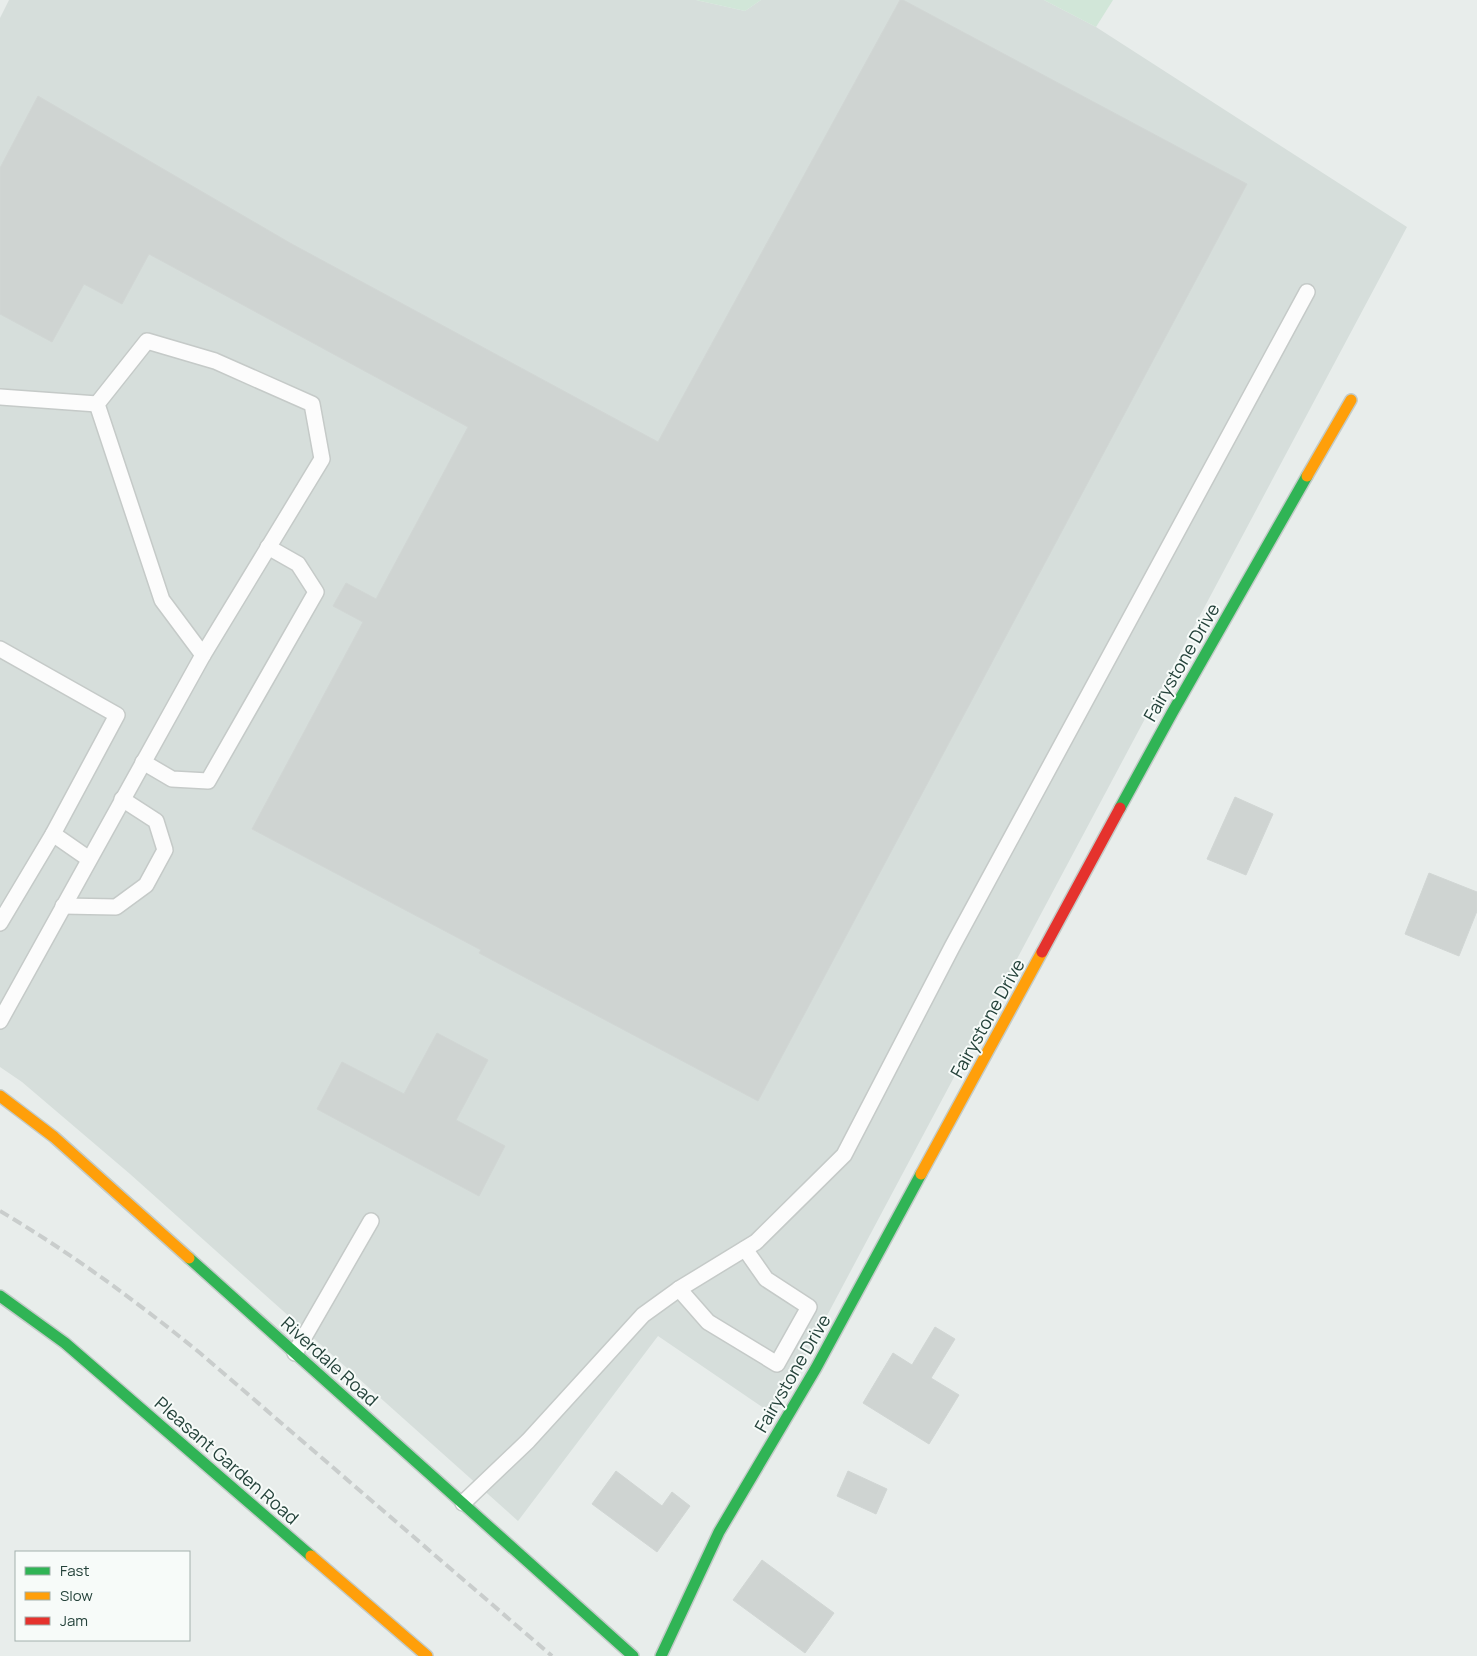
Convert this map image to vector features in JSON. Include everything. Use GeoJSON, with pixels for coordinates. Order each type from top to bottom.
{"type":"FeatureCollection","features":[{"type":"Feature","properties":{"kind":"street","name":"Fairystone Drive"},"geometry":{"type":"LineString","coordinates":[[661,1656],[719,1532],[816,1368],[1172,713],[1351,400]]}},
{"type":"Feature","properties":{"kind":"street","name":"Riverdale Road"},"geometry":{"type":"LineString","coordinates":[[0,1096],[54,1137],[633,1656]]}},
{"type":"Feature","properties":{"kind":"street","name":"Pleasant Garden Road"},"geometry":{"type":"LineString","coordinates":[[0,1296],[65,1343],[426,1656]]}},
{"type":"Feature","properties":{"kind":"lane"},"geometry":{"type":"LineString","coordinates":[[462,1504],[528,1441],[642,1315],[679,1289],[756,1242],[844,1155],[952,947],[1307,292]]}},
{"type":"Feature","properties":{"kind":"lane"},"geometry":{"type":"LineString","coordinates":[[0,1021],[202,655],[322,459],[312,404],[215,361],[147,340],[97,404]]}},
{"type":"Feature","properties":{"kind":"lane"},"geometry":{"type":"LineString","coordinates":[[0,397],[97,404]]}},
{"type":"Feature","properties":{"kind":"lane"},"geometry":{"type":"LineString","coordinates":[[97,404],[162,600],[202,655]]}},
{"type":"Feature","properties":{"kind":"lane"},"geometry":{"type":"LineString","coordinates":[[143,762],[172,779],[208,781],[316,592],[298,564],[268,547]]}},
{"type":"Feature","properties":{"kind":"lane"},"geometry":{"type":"LineString","coordinates":[[0,649],[117,715],[53,834],[0,924]]}},
{"type":"Feature","properties":{"kind":"lane"},"geometry":{"type":"LineString","coordinates":[[63,906],[116,907],[146,885],[164,850],[156,821],[122,799]]}},
{"type":"Feature","properties":{"kind":"lane"},"geometry":{"type":"LineString","coordinates":[[53,834],[89,859]]}},
{"type":"Feature","properties":{"kind":"lane"},"geometry":{"type":"LineString","coordinates":[[295,1353],[371,1221]]}},
{"type":"Feature","properties":{"kind":"lane"},"geometry":{"type":"LineString","coordinates":[[679,1289],[708,1322],[777,1364],[810,1307],[766,1279],[745,1249]]}},
{"type":"Feature","properties":{"kind":"shaded area"},"geometry":{"type":"Polygon","coordinates":[[[9,0],[696,0],[745,11],[761,0],[1044,0],[1096,27],[1407,227],[774,1415],[658,1336],[518,1521],[130,1174],[22,1082],[0,1067],[0,18],[9,0]]]}},
{"type":"Feature","properties":{"kind":"green space"},"geometry":{"type":"Polygon","coordinates":[[[696,0],[761,0],[745,11],[696,0]]]}},
{"type":"Feature","properties":{"kind":"green space"},"geometry":{"type":"Polygon","coordinates":[[[1044,0],[1113,0],[1096,27],[1044,0]]]}},
{"type":"Feature","properties":{"kind":"building"},"geometry":{"type":"Polygon","coordinates":[[[900,0],[1247,184],[758,1101],[479,953],[481,950],[252,829],[363,622],[333,606],[346,583],[376,599],[468,427],[149,254],[122,304],[84,284],[52,342],[0,314],[0,168],[38,96],[290,243],[658,442],[900,0]]]}},
{"type":"Feature","properties":{"kind":"building"},"geometry":{"type":"Polygon","coordinates":[[[1235,797],[1273,814],[1246,875],[1207,859],[1235,797]]]}},
{"type":"Feature","properties":{"kind":"building"},"geometry":{"type":"Polygon","coordinates":[[[1429,873],[1477,892],[1477,911],[1459,956],[1405,934],[1429,873]]]}},
{"type":"Feature","properties":{"kind":"building"},"geometry":{"type":"Polygon","coordinates":[[[437,1033],[488,1060],[456,1120],[505,1146],[479,1196],[317,1109],[342,1062],[404,1094],[437,1033]]]}},
{"type":"Feature","properties":{"kind":"building"},"geometry":{"type":"Polygon","coordinates":[[[935,1327],[955,1339],[931,1378],[959,1395],[929,1444],[863,1403],[893,1353],[912,1365],[935,1327]]]}},
{"type":"Feature","properties":{"kind":"building"},"geometry":{"type":"Polygon","coordinates":[[[616,1471],[662,1506],[672,1492],[690,1506],[657,1552],[592,1504],[616,1471]]]}},
{"type":"Feature","properties":{"kind":"building"},"geometry":{"type":"Polygon","coordinates":[[[848,1471],[887,1489],[876,1514],[837,1496],[848,1471]]]}},
{"type":"Feature","properties":{"kind":"building"},"geometry":{"type":"Polygon","coordinates":[[[762,1560],[834,1613],[805,1653],[733,1600],[762,1560]]]}},
{"type":"Feature","properties":{"kind":"railway"},"geometry":{"type":"LineString","coordinates":[[0,1211],[103,1278],[200,1353],[552,1656]]}},
{"type":"Feature","properties":{"kind":"traffic: fast"},"geometry":{"type":"LineString","coordinates":[[1120,808],[1307,476]]}},
{"type":"Feature","properties":{"kind":"traffic: fast"},"geometry":{"type":"LineString","coordinates":[[661,1656],[719,1532],[816,1368],[921,1174]]}},
{"type":"Feature","properties":{"kind":"traffic: fast"},"geometry":{"type":"LineString","coordinates":[[189,1258],[633,1656]]}},
{"type":"Feature","properties":{"kind":"traffic: fast"},"geometry":{"type":"LineString","coordinates":[[0,1296],[65,1343],[311,1556]]}},
{"type":"Feature","properties":{"kind":"traffic: slow"},"geometry":{"type":"LineString","coordinates":[[1307,476],[1351,400]]}},
{"type":"Feature","properties":{"kind":"traffic: slow"},"geometry":{"type":"LineString","coordinates":[[921,1174],[1042,952]]}},
{"type":"Feature","properties":{"kind":"traffic: slow"},"geometry":{"type":"LineString","coordinates":[[0,1096],[54,1137],[189,1258]]}},
{"type":"Feature","properties":{"kind":"traffic: slow"},"geometry":{"type":"LineString","coordinates":[[311,1556],[427,1656]]}},
{"type":"Feature","properties":{"kind":"traffic: jam"},"geometry":{"type":"LineString","coordinates":[[1042,952],[1120,808]]}}]}
